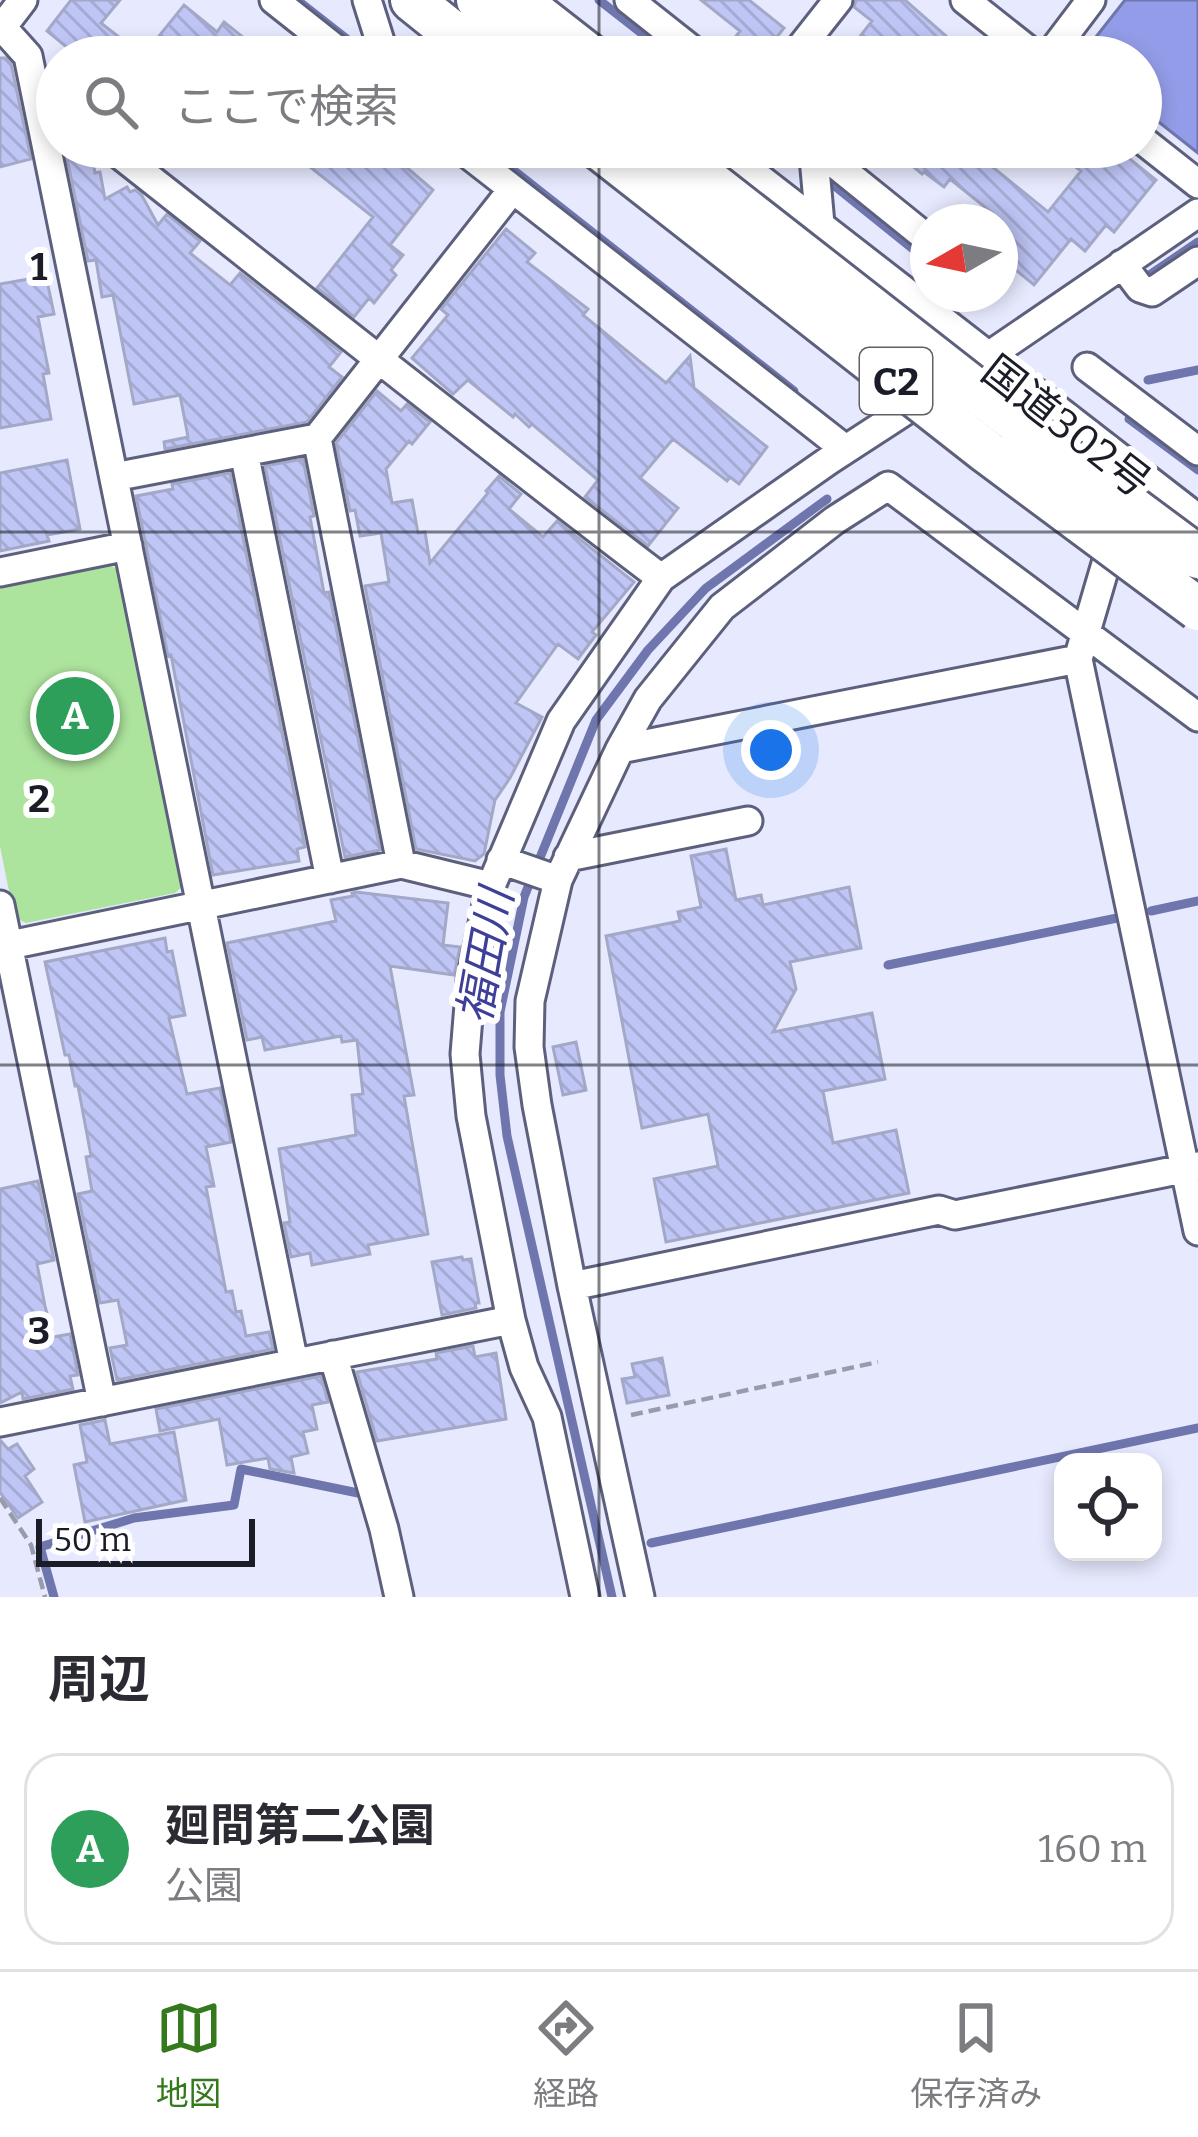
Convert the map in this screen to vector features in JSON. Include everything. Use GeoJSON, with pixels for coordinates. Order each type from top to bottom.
{"type":"FeatureCollection","features":[{"type":"Feature","properties":{"kind":"highway"},"geometry":{"type":"LineString","coordinates":[[412,0],[457,36]]}},
{"type":"Feature","properties":{"kind":"highway"},"geometry":{"type":"LineString","coordinates":[[478,0],[523,36]]}},
{"type":"Feature","properties":{"kind":"highway"},"geometry":{"type":"LineString","coordinates":[[518,0],[564,36]]}},
{"type":"Feature","properties":{"kind":"highway","name":"C2"},"geometry":{"type":"LineString","coordinates":[[625,168],[987,452],[1198,609]]}},
{"type":"Feature","properties":{"kind":"highway","name":"C2"},"geometry":{"type":"LineString","coordinates":[[692,168],[1022,426],[1195,530]]}},
{"type":"Feature","properties":{"kind":"highway","name":"国道302号"},"geometry":{"type":"LineString","coordinates":[[734,168],[1195,530]]}},
{"type":"Feature","properties":{"kind":"street"},"geometry":{"type":"LineString","coordinates":[[23,0],[1,29],[28,56],[36,80]]}},
{"type":"Feature","properties":{"kind":"street"},"geometry":{"type":"LineString","coordinates":[[274,0],[319,36]]}},
{"type":"Feature","properties":{"kind":"street"},"geometry":{"type":"LineString","coordinates":[[368,0],[379,36]]}},
{"type":"Feature","properties":{"kind":"street"},"geometry":{"type":"LineString","coordinates":[[629,0],[674,36]]}},
{"type":"Feature","properties":{"kind":"street"},"geometry":{"type":"LineString","coordinates":[[810,36],[838,0]]}},
{"type":"Feature","properties":{"kind":"street"},"geometry":{"type":"LineString","coordinates":[[965,0],[1010,36]]}},
{"type":"Feature","properties":{"kind":"street"},"geometry":{"type":"LineString","coordinates":[[1064,36],[1091,0]]}},
{"type":"Feature","properties":{"kind":"street"},"geometry":{"type":"LineString","coordinates":[[1162,156],[1198,184]]}},
{"type":"Feature","properties":{"kind":"street"},"geometry":{"type":"LineString","coordinates":[[58,168],[114,477],[294,1363]]}},
{"type":"Feature","properties":{"kind":"street"},"geometry":{"type":"LineString","coordinates":[[137,168],[661,578]]}},
{"type":"Feature","properties":{"kind":"street"},"geometry":{"type":"LineString","coordinates":[[485,168],[845,449]]}},
{"type":"Feature","properties":{"kind":"street"},"geometry":{"type":"LineString","coordinates":[[815,168],[821,235]]}},
{"type":"Feature","properties":{"kind":"street"},"geometry":{"type":"LineString","coordinates":[[839,168],[910,225]]}},
{"type":"Feature","properties":{"kind":"street"},"geometry":{"type":"LineString","coordinates":[[114,477],[317,438],[512,190]]}},
{"type":"Feature","properties":{"kind":"street"},"geometry":{"type":"LineString","coordinates":[[585,1597],[547,1417],[524,1367],[511,1320],[471,1116],[465,1054],[471,980],[501,870],[561,721],[661,578],[1198,213]]}},
{"type":"Feature","properties":{"kind":"street"},"geometry":{"type":"LineString","coordinates":[[1122,264],[1140,288],[1152,292],[1198,261]]}},
{"type":"Feature","properties":{"kind":"street"},"geometry":{"type":"LineString","coordinates":[[1087,367],[1198,451]]}},
{"type":"Feature","properties":{"kind":"street"},"geometry":{"type":"LineString","coordinates":[[317,438],[401,864]]}},
{"type":"Feature","properties":{"kind":"street"},"geometry":{"type":"LineString","coordinates":[[244,452],[329,879]]}},
{"type":"Feature","properties":{"kind":"street"},"geometry":{"type":"LineString","coordinates":[[1132,477],[1082,646],[1191,1168],[1198,1232]]}},
{"type":"Feature","properties":{"kind":"street"},"geometry":{"type":"LineString","coordinates":[[640,1597],[572,1286],[529,1047],[530,1001],[557,871],[648,698],[722,607],[835,520],[888,486],[1082,646],[1198,717]]}},
{"type":"Feature","properties":{"kind":"street"},"geometry":{"type":"LineString","coordinates":[[0,572],[128,546]]}},
{"type":"Feature","properties":{"kind":"street"},"geometry":{"type":"LineString","coordinates":[[620,748],[1082,646]]}},
{"type":"Feature","properties":{"kind":"street"},"geometry":{"type":"LineString","coordinates":[[4,946],[401,864],[557,871],[748,821]]}},
{"type":"Feature","properties":{"kind":"street"},"geometry":{"type":"LineString","coordinates":[[0,905],[4,946],[102,1402]]}},
{"type":"Feature","properties":{"kind":"street"},"geometry":{"type":"LineString","coordinates":[[572,1286],[939,1210],[955,1215],[1191,1168]]}},
{"type":"Feature","properties":{"kind":"street"},"geometry":{"type":"LineString","coordinates":[[0,1422],[511,1320]]}},
{"type":"Feature","properties":{"kind":"street"},"geometry":{"type":"LineString","coordinates":[[333,1355],[384,1528],[399,1597]]}},
{"type":"Feature","properties":{"kind":"path"},"geometry":{"type":"LineString","coordinates":[[602,1422],[878,1362]]}},
{"type":"Feature","properties":{"kind":"path"},"geometry":{"type":"LineString","coordinates":[[0,1498],[31,1545],[45,1597]]}},
{"type":"Feature","properties":{"kind":"green space"},"geometry":{"type":"Polygon","coordinates":[[[108,564],[121,571],[185,884],[175,893],[26,923],[14,917],[0,846],[0,586],[108,564]]]}},
{"type":"Feature","properties":{"kind":"water"},"geometry":{"type":"Polygon","coordinates":[[[1125,0],[1198,0],[1198,153],[1162,125],[1162,36],[1097,36],[1125,0]]]}},
{"type":"Feature","properties":{"kind":"building"},"geometry":{"type":"Polygon","coordinates":[[[71,0],[120,0],[101,23],[118,36],[53,36],[47,31],[71,0]]]}},
{"type":"Feature","properties":{"kind":"building"},"geometry":{"type":"Polygon","coordinates":[[[701,0],[749,0],[784,28],[778,36],[736,36],[740,31],[701,0]]]}},
{"type":"Feature","properties":{"kind":"building"},"geometry":{"type":"Polygon","coordinates":[[[856,0],[905,0],[946,36],[860,36],[872,21],[854,7],[856,0]]]}},
{"type":"Feature","properties":{"kind":"building"},"geometry":{"type":"Polygon","coordinates":[[[184,5],[217,32],[224,22],[242,36],[159,36],[184,5]]]}},
{"type":"Feature","properties":{"kind":"building"},"geometry":{"type":"Polygon","coordinates":[[[0,58],[11,64],[31,159],[0,167],[0,58]]]}},
{"type":"Feature","properties":{"kind":"building"},"geometry":{"type":"Polygon","coordinates":[[[69,168],[100,172],[105,199],[127,187],[141,194],[158,225],[167,214],[200,241],[190,253],[230,285],[240,273],[341,352],[329,367],[342,377],[307,422],[165,449],[164,442],[188,437],[180,395],[134,404],[113,295],[102,297],[96,260],[88,261],[69,168]]]}},
{"type":"Feature","properties":{"kind":"building"},"geometry":{"type":"Polygon","coordinates":[[[311,168],[407,168],[433,190],[390,245],[403,255],[391,270],[396,275],[374,303],[369,298],[354,317],[317,288],[373,217],[311,168]]]}},
{"type":"Feature","properties":{"kind":"building"},"geometry":{"type":"Polygon","coordinates":[[[915,168],[994,168],[1048,212],[1081,171],[1077,168],[1141,168],[1156,180],[1114,232],[1106,225],[1085,251],[1071,239],[1034,285],[1018,272],[1018,204],[981,204],[950,179],[944,187],[915,168]]]}},
{"type":"Feature","properties":{"kind":"building"},"geometry":{"type":"Polygon","coordinates":[[[506,229],[535,253],[527,262],[588,309],[583,315],[666,383],[690,356],[694,388],[767,447],[739,484],[730,477],[727,481],[673,439],[640,478],[678,508],[648,546],[585,497],[598,480],[532,424],[529,427],[515,414],[513,417],[468,380],[453,394],[412,358],[448,315],[441,309],[506,229]]]}},
{"type":"Feature","properties":{"kind":"building"},"geometry":{"type":"Polygon","coordinates":[[[46,276],[54,314],[38,317],[49,373],[43,374],[51,419],[0,428],[0,284],[46,276]]]}},
{"type":"Feature","properties":{"kind":"building"},"geometry":{"type":"Polygon","coordinates":[[[377,391],[401,411],[407,404],[430,422],[386,469],[392,503],[412,500],[418,533],[425,532],[430,563],[499,476],[521,494],[509,509],[543,537],[557,521],[634,582],[592,632],[596,635],[578,659],[558,644],[516,703],[542,717],[495,800],[484,854],[475,861],[416,849],[365,586],[389,582],[381,533],[360,536],[336,443],[377,391]]]}},
{"type":"Feature","properties":{"kind":"building"},"geometry":{"type":"Polygon","coordinates":[[[303,459],[324,593],[329,592],[380,850],[345,857],[265,466],[303,459]]]}},
{"type":"Feature","properties":{"kind":"building"},"geometry":{"type":"Polygon","coordinates":[[[67,460],[80,529],[0,551],[0,473],[67,460]]]}},
{"type":"Feature","properties":{"kind":"building"},"geometry":{"type":"Polygon","coordinates":[[[230,473],[305,847],[297,849],[299,861],[213,875],[136,496],[230,473]]]}},
{"type":"Feature","properties":{"kind":"building"},"geometry":{"type":"Polygon","coordinates":[[[726,849],[736,900],[761,895],[763,905],[849,887],[861,948],[790,962],[796,989],[773,1032],[872,1013],[885,1079],[823,1091],[833,1143],[896,1130],[909,1193],[666,1242],[654,1179],[718,1166],[708,1114],[642,1128],[606,936],[680,921],[678,912],[701,907],[691,856],[726,849]]]}},
{"type":"Feature","properties":{"kind":"building"},"geometry":{"type":"Polygon","coordinates":[[[356,892],[448,903],[443,945],[460,947],[454,975],[390,966],[414,1095],[404,1096],[428,1234],[368,1245],[370,1254],[312,1265],[310,1253],[291,1257],[279,1149],[356,1135],[352,1095],[363,1094],[357,1040],[342,1042],[341,1036],[265,1050],[262,1037],[247,1040],[227,943],[336,921],[331,900],[356,892]]]}},
{"type":"Feature","properties":{"kind":"building"},"geometry":{"type":"Polygon","coordinates":[[[165,938],[185,1015],[169,1018],[187,1094],[220,1088],[231,1142],[206,1147],[214,1186],[206,1187],[226,1292],[232,1291],[246,1336],[269,1332],[273,1349],[117,1380],[110,1348],[127,1345],[118,1300],[100,1303],[78,1194],[92,1191],[86,1157],[91,1156],[45,962],[165,938]]]}},
{"type":"Feature","properties":{"kind":"building"},"geometry":{"type":"Polygon","coordinates":[[[576,1042],[586,1090],[563,1095],[553,1047],[576,1042]]]}},
{"type":"Feature","properties":{"kind":"building"},"geometry":{"type":"Polygon","coordinates":[[[38,1181],[54,1260],[37,1264],[45,1306],[53,1337],[70,1334],[78,1375],[70,1376],[73,1389],[23,1399],[22,1392],[0,1403],[0,1189],[38,1181]]]}},
{"type":"Feature","properties":{"kind":"building"},"geometry":{"type":"Polygon","coordinates":[[[471,1259],[479,1303],[476,1308],[442,1315],[432,1262],[471,1259]]]}},
{"type":"Feature","properties":{"kind":"building"},"geometry":{"type":"Polygon","coordinates":[[[473,1346],[475,1357],[496,1353],[506,1419],[377,1441],[357,1372],[437,1359],[436,1353],[473,1346]]]}},
{"type":"Feature","properties":{"kind":"building"},"geometry":{"type":"Polygon","coordinates":[[[662,1358],[669,1395],[627,1403],[622,1379],[635,1377],[632,1364],[662,1358]]]}},
{"type":"Feature","properties":{"kind":"building"},"geometry":{"type":"Polygon","coordinates":[[[321,1376],[328,1402],[312,1405],[317,1429],[303,1432],[308,1453],[291,1457],[294,1473],[270,1469],[268,1458],[227,1465],[219,1419],[160,1431],[156,1409],[321,1376]]]}},
{"type":"Feature","properties":{"kind":"building"},"geometry":{"type":"Polygon","coordinates":[[[105,1420],[110,1444],[174,1432],[186,1500],[85,1522],[74,1465],[87,1462],[80,1425],[105,1420]]]}},
{"type":"Feature","properties":{"kind":"building"},"geometry":{"type":"Polygon","coordinates":[[[0,1440],[8,1449],[17,1444],[34,1469],[25,1476],[42,1502],[18,1518],[0,1492],[0,1440]]]}},
{"type":"Feature","properties":{"kind":"waterway"},"geometry":{"type":"LineString","coordinates":[[297,0],[343,36]]}},
{"type":"Feature","properties":{"kind":"waterway"},"geometry":{"type":"LineString","coordinates":[[599,0],[645,36]]}},
{"type":"Feature","properties":{"kind":"waterway"},"geometry":{"type":"LineString","coordinates":[[511,168],[794,391]]}},
{"type":"Feature","properties":{"kind":"waterway"},"geometry":{"type":"LineString","coordinates":[[836,187],[910,247]]}},
{"type":"Feature","properties":{"kind":"waterway","name":"福田川"},"geometry":{"type":"LineString","coordinates":[[1148,276],[1198,242]]}},
{"type":"Feature","properties":{"kind":"waterway"},"geometry":{"type":"LineString","coordinates":[[1148,380],[1198,370]]}},
{"type":"Feature","properties":{"kind":"waterway"},"geometry":{"type":"LineString","coordinates":[[1129,419],[1198,470]]}},
{"type":"Feature","properties":{"kind":"waterway","name":"福田川"},"geometry":{"type":"LineString","coordinates":[[612,1597],[507,1136],[500,1012],[524,897],[596,720],[648,650],[706,588],[827,499]]}},
{"type":"Feature","properties":{"kind":"waterway"},"geometry":{"type":"LineString","coordinates":[[1151,911],[1198,901]]}},
{"type":"Feature","properties":{"kind":"waterway"},"geometry":{"type":"LineString","coordinates":[[888,965],[1117,918]]}},
{"type":"Feature","properties":{"kind":"waterway"},"geometry":{"type":"LineString","coordinates":[[651,1543],[1198,1428]]}},
{"type":"Feature","properties":{"kind":"waterway"},"geometry":{"type":"LineString","coordinates":[[54,1597],[40,1547],[134,1518],[234,1505],[241,1469],[364,1497]]}},
{"type":"Feature","properties":{"kind":"place","name":"廻間第二公園"},"geometry":{"type":"Point","coordinates":[75,716]}}]}
